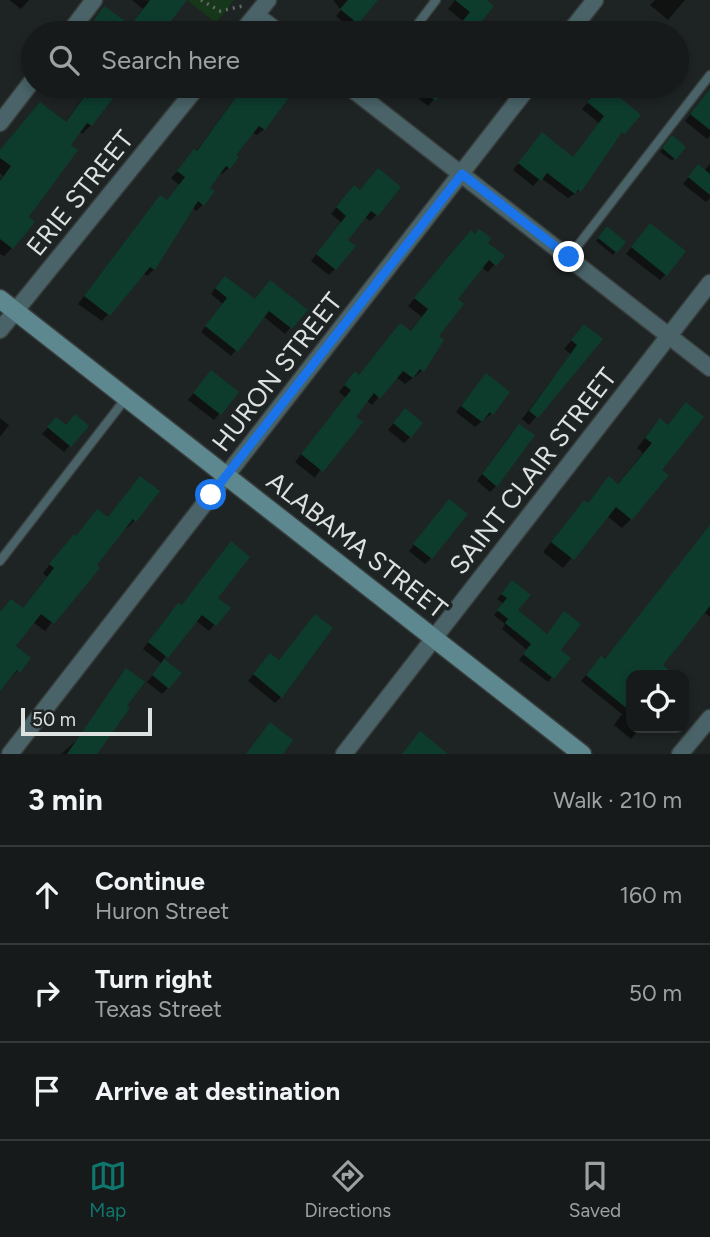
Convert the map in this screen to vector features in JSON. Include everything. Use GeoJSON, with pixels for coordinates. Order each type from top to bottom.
{"type":"FeatureCollection","features":[{"type":"Feature","properties":{"kind":"main road","name":"ALABAMA STREET"},"geometry":{"type":"LineString","coordinates":[[0,299],[582,754]]}},
{"type":"Feature","properties":{"kind":"street"},"geometry":{"type":"LineString","coordinates":[[78,21],[94,0]]}},
{"type":"Feature","properties":{"kind":"street"},"geometry":{"type":"LineString","coordinates":[[251,21],[268,0]]}},
{"type":"Feature","properties":{"kind":"street"},"geometry":{"type":"LineString","coordinates":[[578,21],[595,0]]}},
{"type":"Feature","properties":{"kind":"street"},"geometry":{"type":"LineString","coordinates":[[256,15],[264,21]]}},
{"type":"Feature","properties":{"kind":"street"},"geometry":{"type":"LineString","coordinates":[[0,123],[21,96]]}},
{"type":"Feature","properties":{"kind":"street","name":"ERIE STREET"},"geometry":{"type":"LineString","coordinates":[[0,330],[188,98]]}},
{"type":"Feature","properties":{"kind":"street"},"geometry":{"type":"LineString","coordinates":[[374,98],[462,174],[710,368]]}},
{"type":"Feature","properties":{"kind":"street","name":"HURON STREET"},"geometry":{"type":"LineString","coordinates":[[10,754],[520,98]]}},
{"type":"Feature","properties":{"kind":"street","name":"SAINT CLAIR STREET"},"geometry":{"type":"LineString","coordinates":[[344,754],[710,283]]}},
{"type":"Feature","properties":{"kind":"street"},"geometry":{"type":"LineString","coordinates":[[680,754],[710,719]]}},
{"type":"Feature","properties":{"kind":"lane"},"geometry":{"type":"LineString","coordinates":[[420,21],[436,0]]}},
{"type":"Feature","properties":{"kind":"lane"},"geometry":{"type":"LineString","coordinates":[[569,257],[710,75]]}},
{"type":"Feature","properties":{"kind":"lane"},"geometry":{"type":"LineString","coordinates":[[0,561],[126,398]]}},
{"type":"Feature","properties":{"kind":"path"},"geometry":{"type":"LineString","coordinates":[[201,0],[220,10],[244,6],[256,15]]}},
{"type":"Feature","properties":{"kind":"green space"},"geometry":{"type":"Polygon","coordinates":[[[187,0],[234,0],[218,21],[213,21],[187,0]]]}},
{"type":"Feature","properties":{"kind":"building"},"geometry":{"type":"Polygon","coordinates":[[[150,0],[187,0],[171,21],[134,21],[150,0]]]}},
{"type":"Feature","properties":{"kind":"building"},"geometry":{"type":"Polygon","coordinates":[[[348,0],[378,0],[360,21],[354,21],[340,9],[348,0]]]}},
{"type":"Feature","properties":{"kind":"building"},"geometry":{"type":"Polygon","coordinates":[[[455,0],[487,0],[494,6],[482,21],[462,21],[470,12],[455,0]]]}},
{"type":"Feature","properties":{"kind":"building"},"geometry":{"type":"Polygon","coordinates":[[[104,6],[125,21],[93,21],[104,6]]]}},
{"type":"Feature","properties":{"kind":"building"},"geometry":{"type":"Polygon","coordinates":[[[710,89],[710,130],[690,114],[710,89]]]}},
{"type":"Feature","properties":{"kind":"building"},"geometry":{"type":"Polygon","coordinates":[[[83,98],[113,98],[92,126],[87,123],[71,145],[78,150],[29,217],[35,222],[13,249],[0,239],[0,181],[11,166],[0,158],[0,150],[40,102],[66,122],[83,98]]]}},
{"type":"Feature","properties":{"kind":"building"},"geometry":{"type":"Polygon","coordinates":[[[235,98],[288,99],[265,130],[259,126],[236,155],[239,157],[230,169],[226,166],[210,188],[215,191],[204,206],[198,201],[155,270],[150,267],[110,316],[84,296],[160,195],[167,200],[185,177],[177,171],[194,149],[197,151],[235,98]]]}},
{"type":"Feature","properties":{"kind":"building"},"geometry":{"type":"Polygon","coordinates":[[[591,98],[620,98],[641,115],[625,134],[622,132],[581,192],[578,190],[575,194],[547,173],[541,181],[518,163],[542,132],[573,157],[604,116],[587,102],[591,98]]]}},
{"type":"Feature","properties":{"kind":"building"},"geometry":{"type":"Polygon","coordinates":[[[672,135],[686,147],[676,160],[662,148],[672,135]]]}},
{"type":"Feature","properties":{"kind":"building"},"geometry":{"type":"Polygon","coordinates":[[[698,164],[710,174],[710,195],[688,177],[698,164]]]}},
{"type":"Feature","properties":{"kind":"building"},"geometry":{"type":"Polygon","coordinates":[[[378,168],[401,187],[378,216],[371,211],[348,240],[356,246],[336,270],[316,254],[346,216],[336,207],[354,185],[360,190],[378,168]]]}},
{"type":"Feature","properties":{"kind":"building"},"geometry":{"type":"Polygon","coordinates":[[[650,223],[686,251],[667,276],[631,247],[650,223]]]}},
{"type":"Feature","properties":{"kind":"building"},"geometry":{"type":"Polygon","coordinates":[[[607,226],[626,242],[617,253],[598,238],[607,226]]]}},
{"type":"Feature","properties":{"kind":"building"},"geometry":{"type":"Polygon","coordinates":[[[479,229],[491,238],[488,243],[505,256],[496,266],[489,260],[458,299],[464,304],[439,336],[444,340],[424,372],[420,369],[413,378],[403,371],[380,399],[374,393],[356,417],[363,422],[323,472],[301,454],[351,390],[344,385],[355,371],[359,375],[400,323],[411,331],[428,309],[414,298],[471,230],[475,234],[479,229]]]}},
{"type":"Feature","properties":{"kind":"building"},"geometry":{"type":"Polygon","coordinates":[[[225,276],[255,299],[270,280],[308,310],[292,329],[269,311],[238,352],[205,326],[227,298],[215,288],[225,276]]]}},
{"type":"Feature","properties":{"kind":"building"},"geometry":{"type":"Polygon","coordinates":[[[584,324],[603,339],[538,418],[529,411],[577,345],[571,340],[584,324]]]}},
{"type":"Feature","properties":{"kind":"building"},"geometry":{"type":"Polygon","coordinates":[[[211,370],[239,392],[221,415],[193,393],[211,370]]]}},
{"type":"Feature","properties":{"kind":"building"},"geometry":{"type":"Polygon","coordinates":[[[486,373],[510,392],[493,415],[490,412],[482,422],[461,406],[486,373]]]}},
{"type":"Feature","properties":{"kind":"building"},"geometry":{"type":"Polygon","coordinates":[[[686,402],[704,417],[662,470],[669,475],[632,520],[616,507],[574,560],[551,542],[584,500],[588,503],[609,476],[618,484],[652,443],[645,438],[660,418],[668,425],[686,402]]]}},
{"type":"Feature","properties":{"kind":"building"},"geometry":{"type":"Polygon","coordinates":[[[405,408],[423,423],[411,438],[393,423],[405,408]]]}},
{"type":"Feature","properties":{"kind":"building"},"geometry":{"type":"Polygon","coordinates":[[[75,414],[89,426],[71,447],[47,427],[56,417],[66,425],[75,414]]]}},
{"type":"Feature","properties":{"kind":"building"},"geometry":{"type":"Polygon","coordinates":[[[519,424],[535,435],[497,487],[482,474],[519,424]]]}},
{"type":"Feature","properties":{"kind":"building"},"geometry":{"type":"Polygon","coordinates":[[[140,476],[160,491],[136,522],[133,519],[97,565],[100,568],[54,624],[41,614],[16,646],[31,658],[20,673],[17,670],[0,691],[0,612],[11,599],[23,608],[54,568],[49,564],[74,534],[76,536],[97,509],[108,517],[140,476]]]}},
{"type":"Feature","properties":{"kind":"building"},"geometry":{"type":"Polygon","coordinates":[[[449,499],[468,514],[432,559],[413,544],[449,499]]]}},
{"type":"Feature","properties":{"kind":"building"},"geometry":{"type":"Polygon","coordinates":[[[710,525],[710,606],[663,665],[670,670],[626,670],[626,708],[586,675],[601,656],[605,659],[710,525]]]}},
{"type":"Feature","properties":{"kind":"building"},"geometry":{"type":"Polygon","coordinates":[[[231,541],[250,557],[218,598],[231,608],[216,626],[202,615],[168,658],[148,642],[178,603],[182,605],[231,541]]]}},
{"type":"Feature","properties":{"kind":"building"},"geometry":{"type":"Polygon","coordinates":[[[512,580],[531,595],[518,610],[547,634],[564,611],[581,624],[561,650],[571,658],[554,679],[523,654],[531,644],[505,623],[508,619],[497,610],[507,598],[501,594],[512,580]]]}},
{"type":"Feature","properties":{"kind":"building"},"geometry":{"type":"Polygon","coordinates":[[[315,614],[333,628],[282,698],[253,674],[270,653],[279,660],[315,614]]]}},
{"type":"Feature","properties":{"kind":"building"},"geometry":{"type":"Polygon","coordinates":[[[164,659],[182,673],[169,689],[152,675],[164,659]]]}},
{"type":"Feature","properties":{"kind":"building"},"geometry":{"type":"Polygon","coordinates":[[[126,668],[145,682],[127,706],[130,708],[97,754],[67,754],[126,668]]]}},
{"type":"Feature","properties":{"kind":"building"},"geometry":{"type":"Polygon","coordinates":[[[270,722],[293,740],[283,754],[246,754],[270,722]]]}},
{"type":"Feature","properties":{"kind":"building"},"geometry":{"type":"Polygon","coordinates":[[[420,731],[448,754],[402,754],[420,731]]]}},
{"type":"Feature","properties":{"kind":"route"},"geometry":{"type":"LineString","coordinates":[[211,495],[462,174],[569,257]]}}]}
